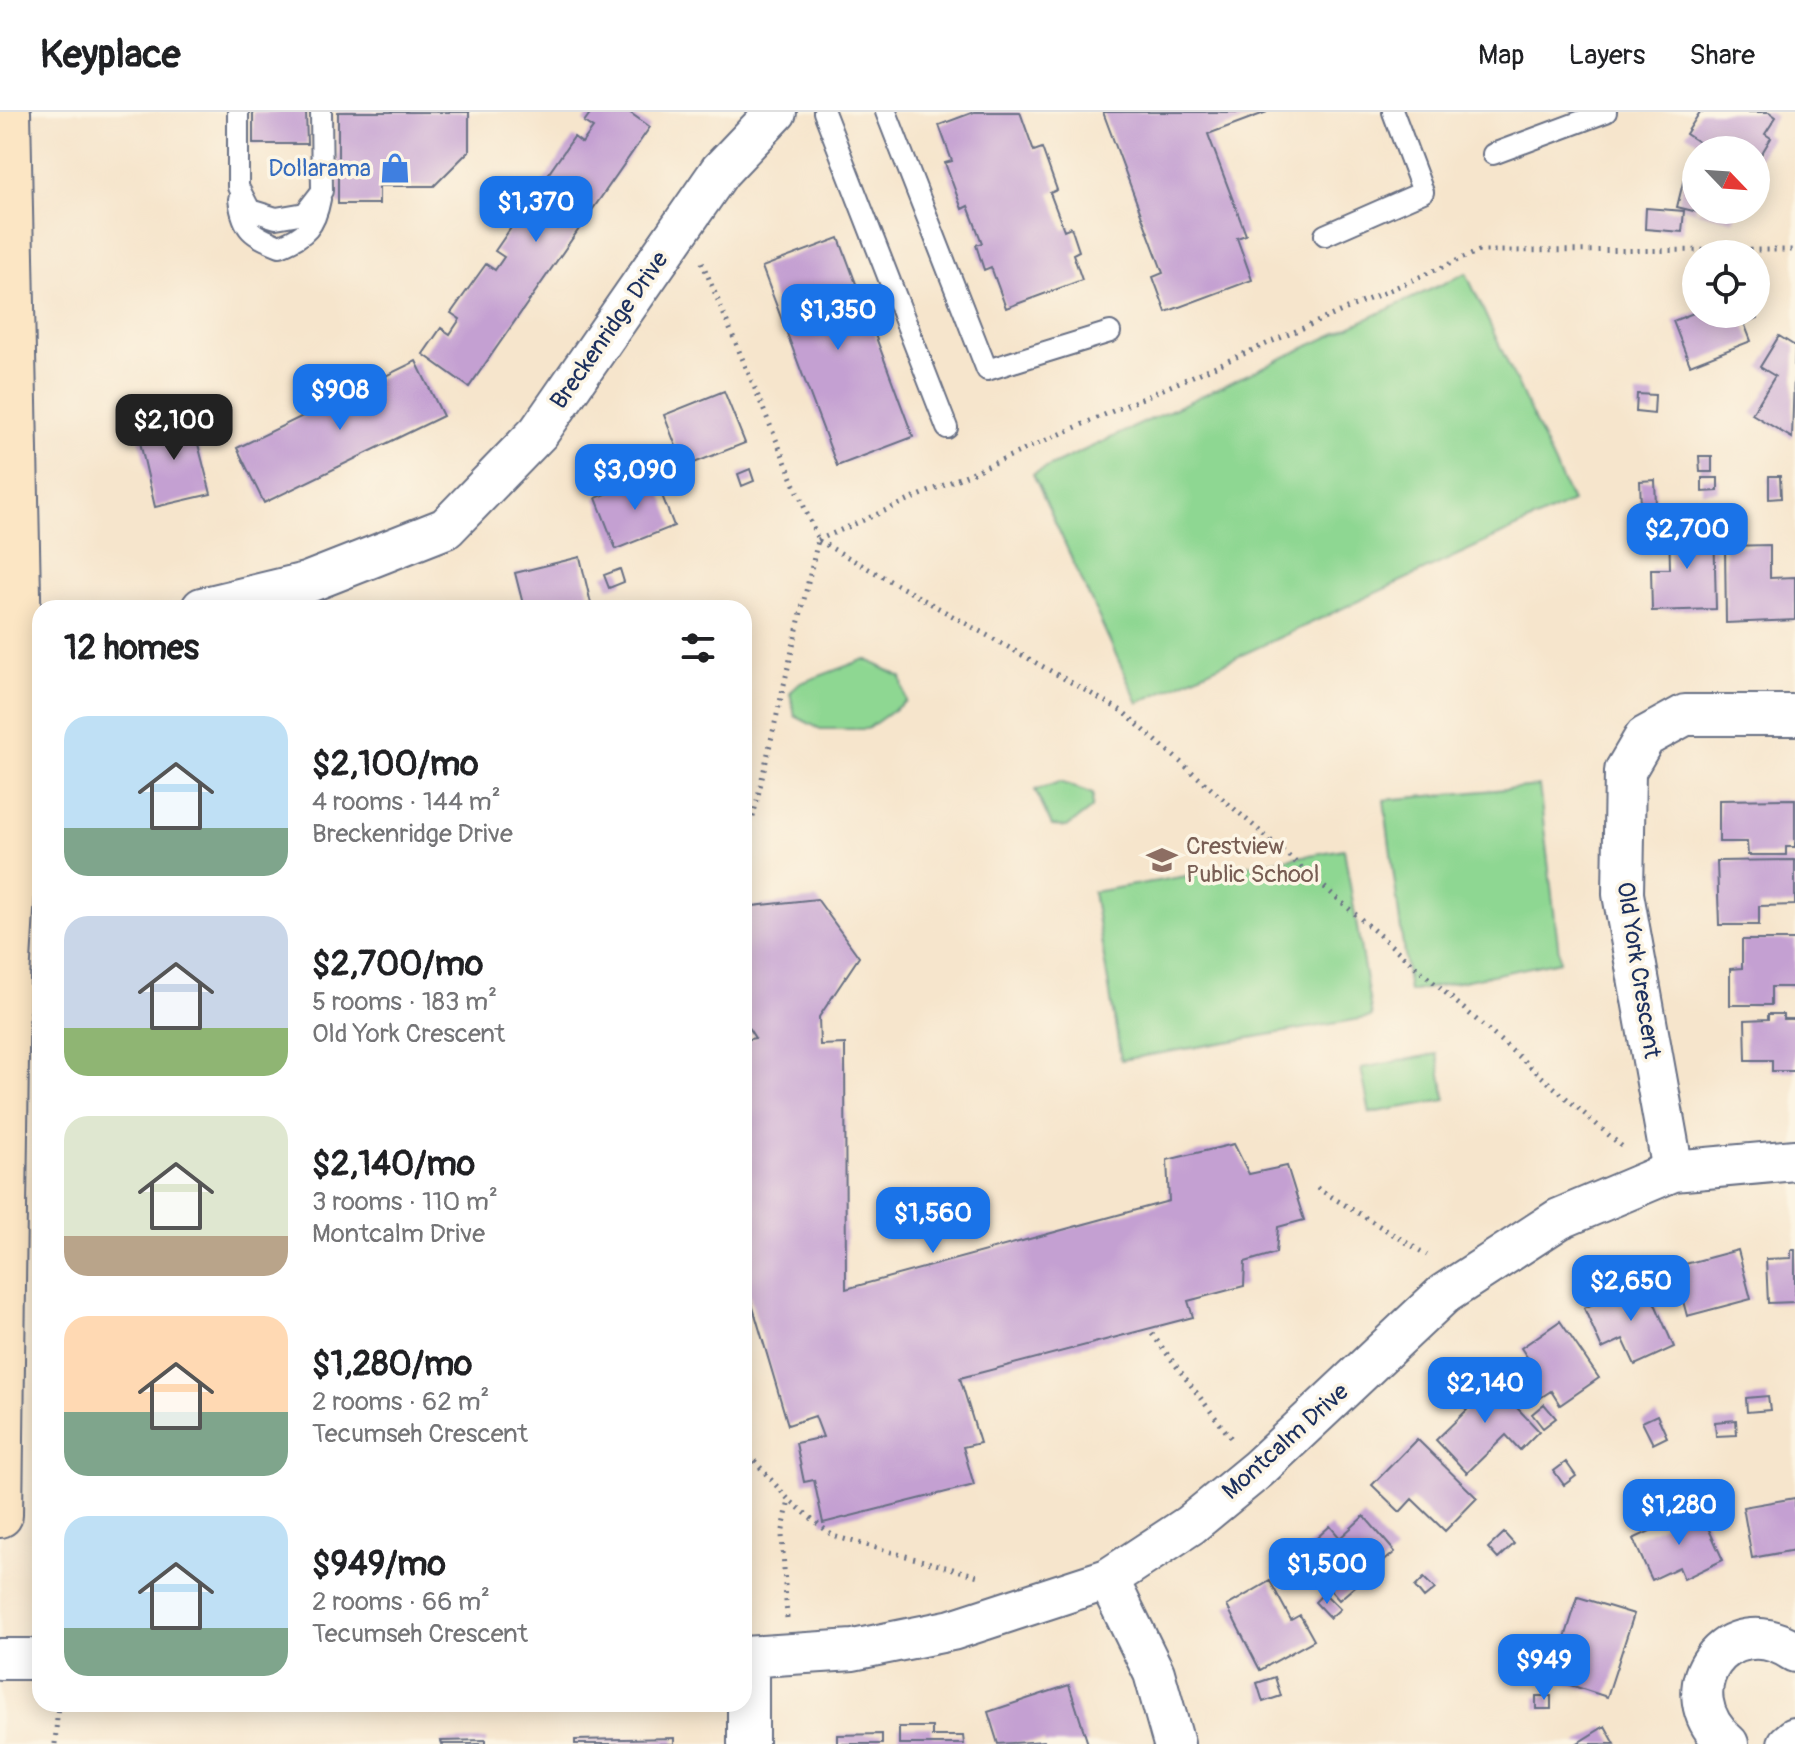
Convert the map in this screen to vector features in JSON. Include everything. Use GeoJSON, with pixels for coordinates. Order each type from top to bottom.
{"type":"FeatureCollection","features":[{"type":"Feature","properties":{"kind":"main road"},"geometry":{"type":"LineString","coordinates":[[0,1515],[7,979],[30,643],[8,112]]}},
{"type":"Feature","properties":{"kind":"street","name":"Breckenridge Drive"},"geometry":{"type":"LineString","coordinates":[[235,600],[306,583],[446,528],[539,432],[720,171],[776,112]]}},
{"type":"Feature","properties":{"kind":"street","name":"Old York Crescent"},"geometry":{"type":"LineString","coordinates":[[1673,1171],[1623,894],[1625,771],[1645,737],[1685,715],[1795,715]]}},
{"type":"Feature","properties":{"kind":"street","name":"Montcalm Drive"},"geometry":{"type":"LineString","coordinates":[[752,1657],[853,1650],[952,1630],[1108,1579],[1190,1525],[1258,1469],[1444,1294],[1559,1219],[1673,1171],[1795,1160]]}},
{"type":"Feature","properties":{"kind":"street"},"geometry":{"type":"LineString","coordinates":[[1108,1579],[1154,1673],[1174,1744]]}},
{"type":"Feature","properties":{"kind":"street"},"geometry":{"type":"LineString","coordinates":[[1728,1744],[1714,1732],[1703,1714],[1703,1679],[1712,1661],[1727,1647],[1761,1638],[1780,1642],[1795,1652]]}},
{"type":"Feature","properties":{"kind":"street"},"geometry":{"type":"LineString","coordinates":[[0,1659],[32,1659]]}},
{"type":"Feature","properties":{"kind":"street"},"geometry":{"type":"LineString","coordinates":[[747,1712],[748,1744]]}},
{"type":"Feature","properties":{"kind":"street"},"geometry":{"type":"LineString","coordinates":[[1788,1744],[1795,1738]]}},
{"type":"Feature","properties":{"kind":"lane"},"geometry":{"type":"LineString","coordinates":[[238,112],[238,187],[250,210],[276,218],[305,213],[322,191],[321,112]]}},
{"type":"Feature","properties":{"kind":"lane"},"geometry":{"type":"LineString","coordinates":[[824,112],[947,428]]}},
{"type":"Feature","properties":{"kind":"lane"},"geometry":{"type":"LineString","coordinates":[[886,112],[987,370],[1110,332]]}},
{"type":"Feature","properties":{"kind":"lane"},"geometry":{"type":"LineString","coordinates":[[1325,235],[1423,192],[1393,112]]}},
{"type":"Feature","properties":{"kind":"lane"},"geometry":{"type":"LineString","coordinates":[[1493,154],[1606,112]]}},
{"type":"Feature","properties":{"kind":"path"},"geometry":{"type":"LineString","coordinates":[[818,540],[1479,251],[1795,250]]}},
{"type":"Feature","properties":{"kind":"path"},"geometry":{"type":"LineString","coordinates":[[699,253],[818,540],[752,821]]}},
{"type":"Feature","properties":{"kind":"path"},"geometry":{"type":"LineString","coordinates":[[818,540],[1122,711],[1626,1150]]}},
{"type":"Feature","properties":{"kind":"path"},"geometry":{"type":"LineString","coordinates":[[1317,1188],[1427,1255]]}},
{"type":"Feature","properties":{"kind":"path"},"geometry":{"type":"LineString","coordinates":[[1152,1334],[1258,1469]]}},
{"type":"Feature","properties":{"kind":"path"},"geometry":{"type":"LineString","coordinates":[[752,1458],[789,1500],[833,1536],[982,1577]]}},
{"type":"Feature","properties":{"kind":"path"},"geometry":{"type":"LineString","coordinates":[[789,1500],[782,1535],[789,1654]]}},
{"type":"Feature","properties":{"kind":"path"},"geometry":{"type":"LineString","coordinates":[[55,1744],[57,1712]]}},
{"type":"Feature","properties":{"kind":"green space"},"geometry":{"type":"Polygon","coordinates":[[[1466,273],[1572,502],[1138,703],[1033,474],[1466,273]]]}},
{"type":"Feature","properties":{"kind":"green space"},"geometry":{"type":"Polygon","coordinates":[[[865,659],[901,677],[906,701],[867,729],[820,729],[795,716],[790,693],[798,684],[865,659]]]}},
{"type":"Feature","properties":{"kind":"green space"},"geometry":{"type":"Polygon","coordinates":[[[1060,782],[1093,794],[1092,808],[1067,827],[1052,826],[1035,790],[1060,782]]]}},
{"type":"Feature","properties":{"kind":"green space"},"geometry":{"type":"Polygon","coordinates":[[[1539,786],[1560,961],[1409,992],[1384,800],[1539,786]]]}},
{"type":"Feature","properties":{"kind":"green space"},"geometry":{"type":"Polygon","coordinates":[[[1344,849],[1372,1017],[1121,1060],[1093,892],[1344,849]]]}},
{"type":"Feature","properties":{"kind":"green space"},"geometry":{"type":"Polygon","coordinates":[[[1437,1054],[1446,1100],[1370,1113],[1361,1068],[1437,1054]]]}},
{"type":"Feature","properties":{"kind":"building"},"geometry":{"type":"Polygon","coordinates":[[[253,112],[306,112],[307,144],[253,144],[253,112]]]}},
{"type":"Feature","properties":{"kind":"building","name":"Dollarama"},"geometry":{"type":"Polygon","coordinates":[[[338,112],[469,112],[469,151],[434,186],[379,186],[379,204],[338,204],[338,112]]]}},
{"type":"Feature","properties":{"kind":"building"},"geometry":{"type":"Polygon","coordinates":[[[591,112],[629,112],[650,127],[469,387],[423,354],[441,328],[450,334],[460,319],[451,313],[486,264],[495,270],[504,257],[495,251],[530,200],[539,206],[548,192],[540,186],[574,137],[582,143],[593,128],[584,122],[591,112]]]}},
{"type":"Feature","properties":{"kind":"building"},"geometry":{"type":"Polygon","coordinates":[[[974,112],[1020,112],[1034,151],[1042,148],[1057,190],[1050,193],[1064,230],[1071,227],[1079,251],[1073,254],[1082,280],[1006,308],[991,267],[984,270],[976,245],[982,243],[968,206],[962,209],[945,163],[952,161],[939,125],[974,112]]]}},
{"type":"Feature","properties":{"kind":"building"},"geometry":{"type":"Polygon","coordinates":[[[1103,112],[1267,112],[1208,134],[1246,235],[1237,238],[1252,280],[1166,312],[1153,277],[1163,273],[1103,112]]]}},
{"type":"Feature","properties":{"kind":"building"},"geometry":{"type":"Polygon","coordinates":[[[1700,112],[1769,112],[1776,117],[1765,134],[1768,136],[1686,134],[1700,112]]]}},
{"type":"Feature","properties":{"kind":"building"},"geometry":{"type":"Polygon","coordinates":[[[1682,187],[1682,208],[1677,207],[1682,187]]]}},
{"type":"Feature","properties":{"kind":"building"},"geometry":{"type":"Polygon","coordinates":[[[1646,208],[1682,211],[1682,232],[1645,229],[1646,208]]]}},
{"type":"Feature","properties":{"kind":"building"},"geometry":{"type":"Polygon","coordinates":[[[839,238],[913,437],[837,466],[762,267],[839,238]]]}},
{"type":"Feature","properties":{"kind":"building"},"geometry":{"type":"Polygon","coordinates":[[[1682,317],[1682,328],[1746,328],[1751,341],[1690,365],[1673,321],[1682,317]]]}},
{"type":"Feature","properties":{"kind":"building"},"geometry":{"type":"Polygon","coordinates":[[[1779,336],[1795,346],[1792,438],[1752,414],[1775,376],[1760,367],[1779,336]]]}},
{"type":"Feature","properties":{"kind":"building"},"geometry":{"type":"Polygon","coordinates":[[[416,361],[443,416],[264,503],[237,448],[416,361]]]}},
{"type":"Feature","properties":{"kind":"building"},"geometry":{"type":"Polygon","coordinates":[[[724,391],[745,443],[684,467],[664,415],[724,391]]]}},
{"type":"Feature","properties":{"kind":"building"},"geometry":{"type":"Polygon","coordinates":[[[1637,394],[1655,395],[1654,414],[1636,412],[1637,394]]]}},
{"type":"Feature","properties":{"kind":"building"},"geometry":{"type":"Polygon","coordinates":[[[191,417],[211,494],[155,507],[137,429],[191,417]]]}},
{"type":"Feature","properties":{"kind":"building"},"geometry":{"type":"Polygon","coordinates":[[[1699,456],[1712,456],[1712,472],[1700,472],[1699,456]]]}},
{"type":"Feature","properties":{"kind":"building"},"geometry":{"type":"Polygon","coordinates":[[[750,469],[754,481],[742,486],[738,474],[750,469]]]}},
{"type":"Feature","properties":{"kind":"building"},"geometry":{"type":"Polygon","coordinates":[[[654,475],[674,526],[616,549],[596,498],[654,475]]]}},
{"type":"Feature","properties":{"kind":"building"},"geometry":{"type":"Polygon","coordinates":[[[1769,476],[1780,476],[1781,498],[1769,499],[1769,476]]]}},
{"type":"Feature","properties":{"kind":"building"},"geometry":{"type":"Polygon","coordinates":[[[1702,478],[1718,478],[1718,491],[1702,492],[1702,478]]]}},
{"type":"Feature","properties":{"kind":"building"},"geometry":{"type":"Polygon","coordinates":[[[1655,480],[1656,506],[1641,507],[1640,481],[1655,480]]]}},
{"type":"Feature","properties":{"kind":"building"},"geometry":{"type":"Polygon","coordinates":[[[1714,524],[1716,609],[1652,611],[1651,569],[1670,569],[1669,525],[1714,524]]]}},
{"type":"Feature","properties":{"kind":"building"},"geometry":{"type":"Polygon","coordinates":[[[1770,545],[1770,578],[1795,577],[1795,620],[1726,623],[1725,546],[1770,545]]]}},
{"type":"Feature","properties":{"kind":"building"},"geometry":{"type":"Polygon","coordinates":[[[580,557],[590,600],[522,600],[515,573],[580,557]]]}},
{"type":"Feature","properties":{"kind":"building"},"geometry":{"type":"Polygon","coordinates":[[[620,569],[624,582],[609,588],[604,575],[620,569]]]}},
{"type":"Feature","properties":{"kind":"building"},"geometry":{"type":"Polygon","coordinates":[[[1795,799],[1795,847],[1786,847],[1786,855],[1748,855],[1747,842],[1719,842],[1719,800],[1795,799]]]}},
{"type":"Feature","properties":{"kind":"building"},"geometry":{"type":"Polygon","coordinates":[[[1795,860],[1795,905],[1759,906],[1759,925],[1719,925],[1717,861],[1795,860]]]}},
{"type":"Feature","properties":{"kind":"building"},"geometry":{"type":"Polygon","coordinates":[[[817,899],[859,957],[819,1017],[820,1045],[845,1044],[846,1289],[1169,1201],[1167,1160],[1234,1144],[1249,1174],[1287,1166],[1304,1220],[1278,1227],[1276,1253],[1245,1262],[1244,1286],[1188,1301],[1193,1317],[960,1378],[980,1443],[963,1447],[974,1485],[823,1523],[814,1480],[804,1482],[796,1443],[823,1437],[815,1416],[788,1425],[752,1304],[752,1039],[755,1038],[752,1033],[752,906],[817,899]]]}},
{"type":"Feature","properties":{"kind":"building"},"geometry":{"type":"Polygon","coordinates":[[[1742,940],[1795,940],[1795,987],[1771,987],[1771,1005],[1730,1005],[1730,969],[1742,968],[1742,940]]]}},
{"type":"Feature","properties":{"kind":"building"},"geometry":{"type":"Polygon","coordinates":[[[1768,1014],[1783,1014],[1783,1019],[1795,1019],[1795,1071],[1772,1071],[1772,1060],[1746,1060],[1745,1020],[1768,1019],[1768,1014]]]}},
{"type":"Feature","properties":{"kind":"building"},"geometry":{"type":"Polygon","coordinates":[[[1738,1250],[1751,1299],[1687,1316],[1674,1267],[1738,1250]]]}},
{"type":"Feature","properties":{"kind":"building"},"geometry":{"type":"Polygon","coordinates":[[[1791,1250],[1795,1250],[1795,1302],[1768,1303],[1766,1259],[1791,1258],[1791,1250]]]}},
{"type":"Feature","properties":{"kind":"building"},"geometry":{"type":"Polygon","coordinates":[[[1645,1281],[1674,1347],[1635,1365],[1623,1339],[1602,1349],[1584,1308],[1645,1281]]]}},
{"type":"Feature","properties":{"kind":"building"},"geometry":{"type":"Polygon","coordinates":[[[1560,1321],[1599,1378],[1560,1405],[1551,1391],[1537,1400],[1516,1369],[1529,1360],[1521,1348],[1560,1321]]]}},
{"type":"Feature","properties":{"kind":"building"},"geometry":{"type":"Polygon","coordinates":[[[1485,1374],[1539,1431],[1520,1450],[1506,1435],[1467,1473],[1436,1440],[1467,1410],[1457,1400],[1485,1374]]]}},
{"type":"Feature","properties":{"kind":"building"},"geometry":{"type":"Polygon","coordinates":[[[1768,1396],[1770,1410],[1747,1412],[1746,1398],[1768,1396]]]}},
{"type":"Feature","properties":{"kind":"building"},"geometry":{"type":"Polygon","coordinates":[[[1544,1404],[1556,1418],[1543,1428],[1532,1414],[1544,1404]]]}},
{"type":"Feature","properties":{"kind":"building"},"geometry":{"type":"Polygon","coordinates":[[[1657,1415],[1667,1437],[1653,1444],[1642,1422],[1657,1415]]]}},
{"type":"Feature","properties":{"kind":"building"},"geometry":{"type":"Polygon","coordinates":[[[1736,1420],[1737,1435],[1716,1436],[1715,1422],[1736,1420]]]}},
{"type":"Feature","properties":{"kind":"building"},"geometry":{"type":"Polygon","coordinates":[[[1417,1439],[1477,1498],[1445,1531],[1412,1499],[1400,1512],[1372,1485],[1417,1439]]]}},
{"type":"Feature","properties":{"kind":"building"},"geometry":{"type":"Polygon","coordinates":[[[1566,1462],[1576,1476],[1564,1485],[1554,1471],[1566,1462]]]}},
{"type":"Feature","properties":{"kind":"building"},"geometry":{"type":"Polygon","coordinates":[[[1795,1498],[1795,1550],[1752,1558],[1743,1507],[1795,1498]]]}},
{"type":"Feature","properties":{"kind":"building"},"geometry":{"type":"Polygon","coordinates":[[[1699,1508],[1723,1560],[1684,1579],[1679,1567],[1652,1580],[1633,1539],[1699,1508]]]}},
{"type":"Feature","properties":{"kind":"building"},"geometry":{"type":"Polygon","coordinates":[[[1364,1516],[1395,1552],[1339,1600],[1299,1554],[1330,1526],[1340,1538],[1364,1516]]]}},
{"type":"Feature","properties":{"kind":"building"},"geometry":{"type":"Polygon","coordinates":[[[1504,1533],[1514,1544],[1498,1559],[1488,1548],[1504,1533]]]}},
{"type":"Feature","properties":{"kind":"building"},"geometry":{"type":"Polygon","coordinates":[[[1424,1578],[1435,1589],[1424,1598],[1415,1587],[1424,1578]]]}},
{"type":"Feature","properties":{"kind":"building"},"geometry":{"type":"Polygon","coordinates":[[[1270,1581],[1291,1620],[1300,1615],[1314,1640],[1260,1670],[1227,1606],[1270,1581]]]}},
{"type":"Feature","properties":{"kind":"building"},"geometry":{"type":"Polygon","coordinates":[[[1324,1593],[1340,1609],[1330,1618],[1315,1602],[1324,1593]]]}},
{"type":"Feature","properties":{"kind":"building"},"geometry":{"type":"Polygon","coordinates":[[[1578,1597],[1634,1614],[1607,1697],[1552,1679],[1578,1597]]]}},
{"type":"Feature","properties":{"kind":"building"},"geometry":{"type":"Polygon","coordinates":[[[1275,1677],[1281,1696],[1263,1702],[1257,1683],[1275,1677]]]}},
{"type":"Feature","properties":{"kind":"building"},"geometry":{"type":"Polygon","coordinates":[[[1069,1685],[1088,1744],[1045,1744],[1044,1741],[998,1744],[988,1712],[1069,1685]]]}},
{"type":"Feature","properties":{"kind":"building"},"geometry":{"type":"Polygon","coordinates":[[[1536,1696],[1551,1696],[1551,1709],[1536,1709],[1536,1696]]]}},
{"type":"Feature","properties":{"kind":"building"},"geometry":{"type":"Polygon","coordinates":[[[1605,1726],[1615,1744],[1576,1744],[1605,1726]]]}},
{"type":"Feature","properties":{"kind":"building"},"geometry":{"type":"Polygon","coordinates":[[[899,1727],[932,1727],[932,1736],[963,1736],[964,1744],[899,1744],[899,1727]]]}},
{"type":"Feature","properties":{"kind":"building"},"geometry":{"type":"Polygon","coordinates":[[[882,1734],[882,1744],[837,1744],[837,1735],[882,1734]]]}},
{"type":"Feature","properties":{"kind":"building"},"geometry":{"type":"Polygon","coordinates":[[[674,1738],[674,1744],[575,1744],[575,1740],[674,1738]]]}},
{"type":"Feature","properties":{"kind":"building"},"geometry":{"type":"Polygon","coordinates":[[[486,1740],[486,1744],[442,1744],[441,1741],[486,1740]]]}},
{"type":"Feature","properties":{"kind":"place","name":"Dollarama"},"geometry":{"type":"Point","coordinates":[395,168]}},
{"type":"Feature","properties":{"kind":"place","name":"Crestview Public School"},"geometry":{"type":"Point","coordinates":[1162,860]}}]}
